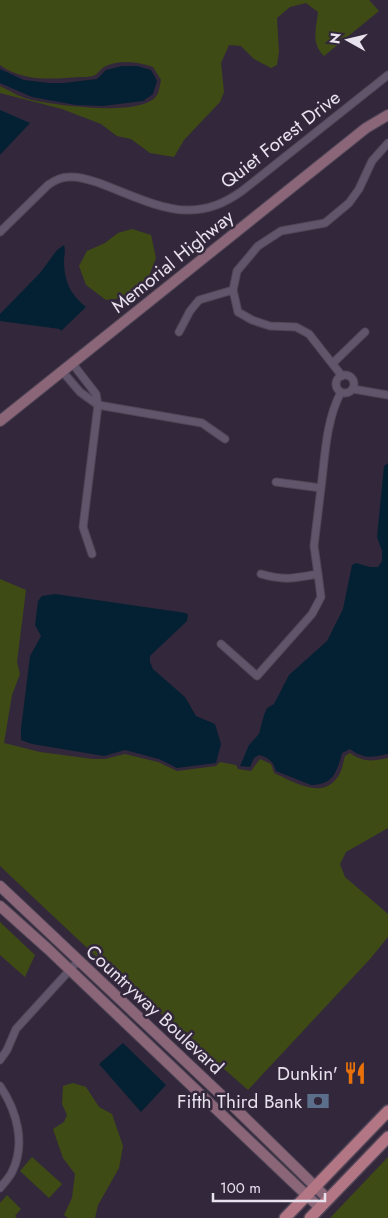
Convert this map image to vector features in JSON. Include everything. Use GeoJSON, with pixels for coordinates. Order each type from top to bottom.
{"type":"FeatureCollection","features":[{"type":"Feature","properties":{"kind":"main road"},"geometry":{"type":"LineString","coordinates":[[285,1218],[388,1111]]}},
{"type":"Feature","properties":{"kind":"main road"},"geometry":{"type":"LineString","coordinates":[[310,1218],[388,1137]]}},
{"type":"Feature","properties":{"kind":"street","name":"Quiet Forest Drive"},"geometry":{"type":"LineString","coordinates":[[0,232],[48,185],[57,179],[69,176],[89,180],[171,208],[186,210],[215,206],[229,200],[242,191],[388,75]]}},
{"type":"Feature","properties":{"kind":"street","name":"Memorial Highway"},"geometry":{"type":"LineString","coordinates":[[366,128],[377,115],[388,108]]}},
{"type":"Feature","properties":{"kind":"street","name":"Memorial Highway"},"geometry":{"type":"LineString","coordinates":[[0,421],[366,128],[388,115]]}},
{"type":"Feature","properties":{"kind":"street"},"geometry":{"type":"LineString","coordinates":[[342,376],[309,334],[296,327],[270,326],[252,320],[238,312],[234,290],[237,271],[258,246],[281,231],[325,223],[348,203],[359,189],[372,161],[388,143]]}},
{"type":"Feature","properties":{"kind":"street"},"geometry":{"type":"LineString","coordinates":[[179,332],[190,311],[199,300],[234,290]]}},
{"type":"Feature","properties":{"kind":"street"},"geometry":{"type":"LineString","coordinates":[[333,363],[365,332]]}},
{"type":"Feature","properties":{"kind":"street"},"geometry":{"type":"LineString","coordinates":[[72,363],[96,394],[98,405],[83,527],[92,554]]}},
{"type":"Feature","properties":{"kind":"street"},"geometry":{"type":"LineString","coordinates":[[62,371],[80,392],[98,405],[202,422],[225,439]]}},
{"type":"Feature","properties":{"kind":"street"},"geometry":{"type":"LineString","coordinates":[[341,392],[336,385],[342,376],[348,376],[353,380],[352,389]]}},
{"type":"Feature","properties":{"kind":"street"},"geometry":{"type":"LineString","coordinates":[[341,392],[349,392],[352,389],[388,395]]}},
{"type":"Feature","properties":{"kind":"street"},"geometry":{"type":"LineString","coordinates":[[221,644],[257,676],[312,614],[321,597],[314,546],[329,429],[336,402],[341,392]]}},
{"type":"Feature","properties":{"kind":"street"},"geometry":{"type":"LineString","coordinates":[[276,482],[321,488]]}},
{"type":"Feature","properties":{"kind":"street"},"geometry":{"type":"LineString","coordinates":[[261,574],[290,579],[318,574]]}},
{"type":"Feature","properties":{"kind":"street","name":"Countryway Boulevard"},"geometry":{"type":"LineString","coordinates":[[0,886],[316,1187],[324,1204]]}},
{"type":"Feature","properties":{"kind":"street","name":"Countryway Boulevard"},"geometry":{"type":"LineString","coordinates":[[0,906],[307,1196],[324,1204]]}},
{"type":"Feature","properties":{"kind":"street"},"geometry":{"type":"LineString","coordinates":[[0,1060],[7,1050],[16,1029],[78,961]]}},
{"type":"Feature","properties":{"kind":"street"},"geometry":{"type":"LineString","coordinates":[[0,1086],[17,1122],[20,1143],[11,1173],[0,1188]]}},
{"type":"Feature","properties":{"kind":"green space"},"geometry":{"type":"Polygon","coordinates":[[[0,0],[369,0],[379,11],[324,56],[316,41],[318,12],[306,3],[290,7],[277,18],[279,52],[277,65],[271,68],[254,59],[241,46],[229,45],[221,63],[224,92],[220,102],[184,140],[174,157],[150,153],[131,139],[117,136],[101,124],[62,109],[0,93],[0,86],[32,100],[78,107],[117,108],[149,102],[157,95],[161,80],[153,67],[128,62],[110,64],[96,74],[85,77],[38,78],[28,77],[9,70],[0,65],[0,0]]]}},
{"type":"Feature","properties":{"kind":"green space"},"geometry":{"type":"Polygon","coordinates":[[[132,229],[151,235],[156,258],[147,281],[130,297],[106,300],[86,285],[79,266],[87,251],[105,243],[118,233],[132,229]]]}},
{"type":"Feature","properties":{"kind":"green space"},"geometry":{"type":"Polygon","coordinates":[[[0,579],[26,590],[17,662],[20,674],[12,695],[4,743],[40,752],[93,759],[105,759],[125,754],[158,762],[177,771],[216,766],[220,762],[236,765],[238,769],[251,771],[260,759],[271,764],[274,773],[306,787],[315,788],[323,788],[337,778],[345,756],[350,753],[368,760],[388,758],[388,828],[346,852],[340,864],[345,877],[388,914],[388,937],[370,959],[248,1090],[102,962],[0,866],[0,579]]]}},
{"type":"Feature","properties":{"kind":"green space"},"geometry":{"type":"Polygon","coordinates":[[[0,922],[35,955],[25,977],[0,955],[0,922]]]}},
{"type":"Feature","properties":{"kind":"green space"},"geometry":{"type":"Polygon","coordinates":[[[73,1083],[86,1087],[99,1107],[112,1114],[123,1146],[119,1168],[98,1205],[95,1218],[68,1218],[64,1215],[72,1198],[75,1174],[63,1158],[53,1129],[64,1122],[67,1115],[62,1104],[63,1086],[73,1083]]]}},
{"type":"Feature","properties":{"kind":"green space"},"geometry":{"type":"Polygon","coordinates":[[[32,1157],[62,1184],[49,1198],[20,1171],[32,1157]]]}},
{"type":"Feature","properties":{"kind":"green space"},"geometry":{"type":"Polygon","coordinates":[[[388,1157],[388,1218],[330,1218],[388,1157]]]}},
{"type":"Feature","properties":{"kind":"green space"},"geometry":{"type":"Polygon","coordinates":[[[7,1195],[21,1209],[15,1216],[17,1218],[0,1218],[0,1203],[7,1195]]]}},
{"type":"Feature","properties":{"kind":"water"},"geometry":{"type":"Polygon","coordinates":[[[122,66],[137,66],[151,70],[157,81],[153,94],[143,101],[103,106],[76,105],[32,97],[0,83],[0,69],[24,80],[63,83],[97,79],[106,70],[122,66]]]}},
{"type":"Feature","properties":{"kind":"water"},"geometry":{"type":"Polygon","coordinates":[[[0,110],[30,123],[0,155],[0,110]]]}},
{"type":"Feature","properties":{"kind":"water"},"geometry":{"type":"Polygon","coordinates":[[[64,245],[64,269],[67,282],[72,293],[86,307],[61,331],[60,329],[0,321],[0,314],[40,273],[57,250],[64,245]]]}},
{"type":"Feature","properties":{"kind":"water"},"geometry":{"type":"Polygon","coordinates":[[[388,463],[388,754],[373,757],[364,756],[350,749],[342,753],[336,771],[329,780],[324,783],[311,785],[276,771],[270,760],[259,755],[254,758],[250,767],[240,766],[249,745],[259,734],[267,708],[274,704],[289,675],[327,641],[343,609],[352,565],[356,563],[378,567],[382,561],[382,551],[377,537],[384,466],[388,463]]]}},
{"type":"Feature","properties":{"kind":"water"},"geometry":{"type":"Polygon","coordinates":[[[55,594],[186,613],[188,615],[187,621],[150,656],[150,662],[153,669],[185,697],[196,716],[215,724],[221,744],[216,763],[177,768],[159,759],[125,750],[104,756],[32,744],[21,740],[30,656],[41,636],[35,625],[38,601],[42,596],[55,594]]]}},
{"type":"Feature","properties":{"kind":"water"},"geometry":{"type":"Polygon","coordinates":[[[123,1043],[166,1085],[141,1112],[99,1064],[123,1043]]]}},
{"type":"Feature","properties":{"kind":"place","name":"Dunkin'"},"geometry":{"type":"Point","coordinates":[355,1073]}},
{"type":"Feature","properties":{"kind":"place","name":"Fifth Third Bank"},"geometry":{"type":"Point","coordinates":[318,1101]}}]}
